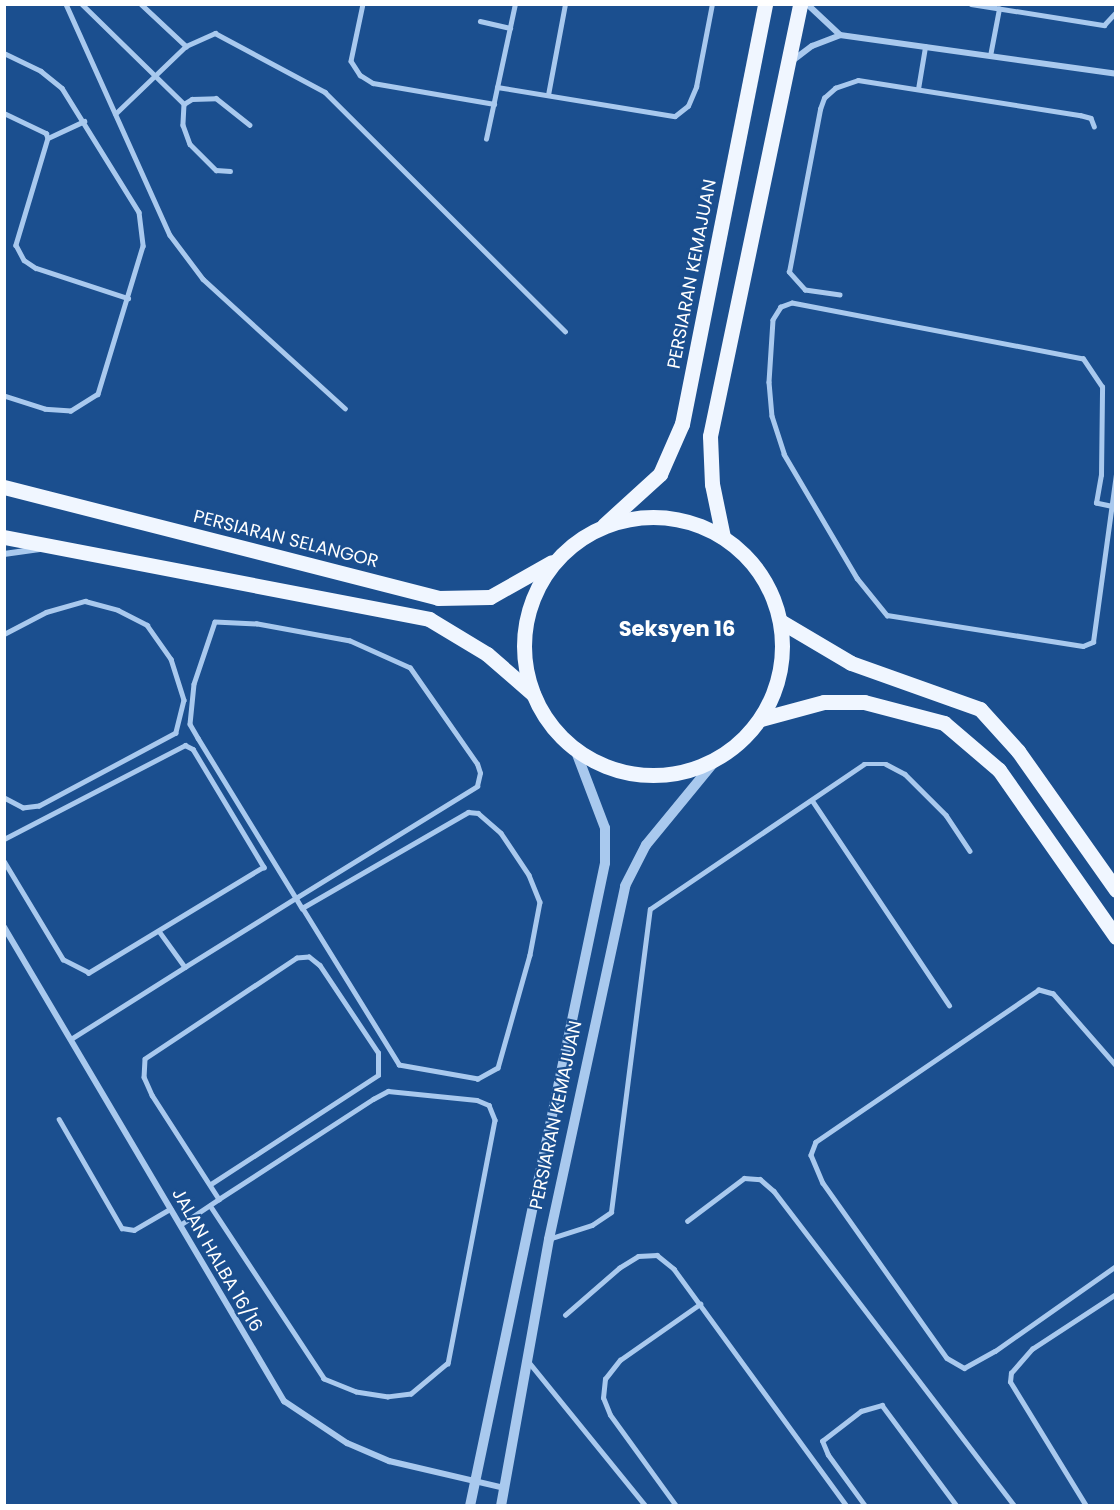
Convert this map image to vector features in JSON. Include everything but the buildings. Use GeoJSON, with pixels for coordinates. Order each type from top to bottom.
{"type":"FeatureCollection","features":[{"type":"Feature","properties":{"kind":"main road","name":"PERSIARAN KEMAJUAN"},"geometry":{"type":"LineString","coordinates":[[604,525],[660,474],[682,424],[765,4]]}},
{"type":"Feature","properties":{"kind":"main road"},"geometry":{"type":"LineString","coordinates":[[723,537],[712,484],[710,435],[800,4]]}},
{"type":"Feature","properties":{"kind":"main road","name":"PERSIARAN SELANGOR"},"geometry":{"type":"LineString","coordinates":[[4,487],[438,598],[490,597],[553,561]]}},
{"type":"Feature","properties":{"kind":"main road"},"geometry":{"type":"LineString","coordinates":[[655,517],[686,520],[723,537],[750,560],[769,588],[780,621],[783,655],[776,689],[761,719],[740,743],[715,761],[680,774],[643,776],[607,768],[574,749],[550,724],[533,694],[524,660],[525,625],[535,591],[553,561],[577,540],[604,525],[655,517]]}},
{"type":"Feature","properties":{"kind":"main road"},"geometry":{"type":"LineString","coordinates":[[4,537],[429,619],[487,654],[533,694]]}},
{"type":"Feature","properties":{"kind":"main road"},"geometry":{"type":"LineString","coordinates":[[780,621],[851,663],[980,709],[1018,752],[1116,890]]}},
{"type":"Feature","properties":{"kind":"main road"},"geometry":{"type":"LineString","coordinates":[[761,719],[824,702],[864,702],[944,723],[999,770],[1116,937]]}},
{"type":"Feature","properties":{"kind":"street"},"geometry":{"type":"LineString","coordinates":[[807,4],[840,35]]}},
{"type":"Feature","properties":{"kind":"street"},"geometry":{"type":"LineString","coordinates":[[786,65],[812,46],[840,35],[1116,74]]}},
{"type":"Feature","properties":{"kind":"street"},"geometry":{"type":"LineString","coordinates":[[4,554],[53,547]]}},
{"type":"Feature","properties":{"kind":"street","name":"PERSIARAN KEMAJUAN"},"geometry":{"type":"LineString","coordinates":[[470,1506],[605,863],[604,828],[574,749]]}},
{"type":"Feature","properties":{"kind":"street","name":"PERSIARAN KEMAJUAN"},"geometry":{"type":"LineString","coordinates":[[501,1506],[549,1239],[625,886],[646,845],[715,761]]}},
{"type":"Feature","properties":{"kind":"street","name":"JALAN HALBA 16/16"},"geometry":{"type":"LineString","coordinates":[[4,927],[284,1401],[317,1425],[357,1448],[389,1461],[504,1488]]}},
{"type":"Feature","properties":{"kind":"lane"},"geometry":{"type":"LineString","coordinates":[[66,4],[170,235],[203,279],[345,408]]}},
{"type":"Feature","properties":{"kind":"lane"},"geometry":{"type":"LineString","coordinates":[[82,4],[154,72],[184,104],[183,125],[190,144],[216,170],[230,171]]}},
{"type":"Feature","properties":{"kind":"lane"},"geometry":{"type":"LineString","coordinates":[[141,4],[186,46]]}},
{"type":"Feature","properties":{"kind":"lane"},"geometry":{"type":"LineString","coordinates":[[363,4],[351,61],[360,75],[373,83],[494,104]]}},
{"type":"Feature","properties":{"kind":"lane"},"geometry":{"type":"LineString","coordinates":[[486,139],[515,4]]}},
{"type":"Feature","properties":{"kind":"lane"},"geometry":{"type":"LineString","coordinates":[[548,95],[565,4]]}},
{"type":"Feature","properties":{"kind":"lane"},"geometry":{"type":"LineString","coordinates":[[497,87],[675,116],[683,112],[696,87],[712,4]]}},
{"type":"Feature","properties":{"kind":"lane"},"geometry":{"type":"LineString","coordinates":[[971,4],[1104,25],[1116,12]]}},
{"type":"Feature","properties":{"kind":"lane"},"geometry":{"type":"LineString","coordinates":[[990,56],[999,9]]}},
{"type":"Feature","properties":{"kind":"lane"},"geometry":{"type":"LineString","coordinates":[[480,21],[510,28]]}},
{"type":"Feature","properties":{"kind":"lane"},"geometry":{"type":"LineString","coordinates":[[115,114],[154,72],[186,46],[215,33],[325,92],[565,331]]}},
{"type":"Feature","properties":{"kind":"lane"},"geometry":{"type":"LineString","coordinates":[[918,89],[925,47]]}},
{"type":"Feature","properties":{"kind":"lane"},"geometry":{"type":"LineString","coordinates":[[4,53],[41,71],[62,88],[139,212],[143,246],[98,394],[71,411],[45,409],[4,396]]}},
{"type":"Feature","properties":{"kind":"lane"},"geometry":{"type":"LineString","coordinates":[[840,295],[805,290],[789,272],[824,98],[835,88],[858,80],[1080,115],[1091,118],[1094,126]]}},
{"type":"Feature","properties":{"kind":"lane"},"geometry":{"type":"LineString","coordinates":[[184,104],[192,99],[216,98],[250,125]]}},
{"type":"Feature","properties":{"kind":"lane"},"geometry":{"type":"LineString","coordinates":[[4,113],[37,128],[48,138]]}},
{"type":"Feature","properties":{"kind":"lane"},"geometry":{"type":"LineString","coordinates":[[84,121],[48,138],[16,246],[24,260],[36,268],[128,298]]}},
{"type":"Feature","properties":{"kind":"lane"},"geometry":{"type":"LineString","coordinates":[[1110,506],[1096,503],[1101,475],[1102,387],[1083,359],[792,303],[781,307],[773,320],[769,382],[772,416],[784,454],[857,578],[887,615],[1083,646],[1093,642],[1116,473]]}},
{"type":"Feature","properties":{"kind":"lane"},"geometry":{"type":"LineString","coordinates":[[4,634],[46,612],[85,601],[118,610],[147,625],[171,659],[184,700],[176,733],[39,806],[23,808],[4,798]]}},
{"type":"Feature","properties":{"kind":"lane"},"geometry":{"type":"LineString","coordinates":[[71,1040],[185,967],[296,898],[477,786],[480,772],[410,668],[350,641],[257,624],[215,622],[194,684],[190,724],[296,898],[302,908],[399,1065],[478,1079],[498,1068],[530,955],[540,902],[529,875],[501,833],[478,813],[452,818],[302,908]]}},
{"type":"Feature","properties":{"kind":"lane"},"geometry":{"type":"LineString","coordinates":[[4,839],[185,745],[193,749],[264,867],[89,973],[63,960],[43,933],[4,862]]}},
{"type":"Feature","properties":{"kind":"lane"},"geometry":{"type":"LineString","coordinates":[[549,1239],[592,1225],[611,1212],[650,909],[864,764],[886,764],[905,774],[946,815],[970,851]]}},
{"type":"Feature","properties":{"kind":"lane"},"geometry":{"type":"LineString","coordinates":[[812,800],[949,1005]]}},
{"type":"Feature","properties":{"kind":"lane"},"geometry":{"type":"LineString","coordinates":[[159,931],[185,967]]}},
{"type":"Feature","properties":{"kind":"lane"},"geometry":{"type":"LineString","coordinates":[[211,1184],[378,1075],[378,1053],[320,966],[309,957],[297,958],[146,1059],[144,1077],[152,1095],[219,1199]]}},
{"type":"Feature","properties":{"kind":"lane"},"geometry":{"type":"LineString","coordinates":[[1116,1066],[1053,993],[1039,990],[816,1142],[812,1155],[823,1183],[947,1358],[964,1368],[994,1351],[1116,1266]]}},
{"type":"Feature","properties":{"kind":"lane"},"geometry":{"type":"LineString","coordinates":[[180,1225],[388,1090],[477,1100],[489,1105],[495,1120],[448,1363],[411,1394],[388,1397],[356,1392],[324,1378],[210,1206]]}},
{"type":"Feature","properties":{"kind":"lane"},"geometry":{"type":"LineString","coordinates":[[59,1119],[122,1228],[134,1230],[170,1209]]}},
{"type":"Feature","properties":{"kind":"lane"},"geometry":{"type":"LineString","coordinates":[[687,1221],[744,1178],[760,1179],[774,1191],[1015,1506]]}},
{"type":"Feature","properties":{"kind":"lane"},"geometry":{"type":"LineString","coordinates":[[565,1315],[619,1268],[638,1256],[657,1255],[674,1269],[847,1506]]}},
{"type":"Feature","properties":{"kind":"lane"},"geometry":{"type":"LineString","coordinates":[[1086,1506],[1010,1382],[1011,1373],[1032,1349],[1116,1294]]}},
{"type":"Feature","properties":{"kind":"lane"},"geometry":{"type":"LineString","coordinates":[[676,1506],[610,1414],[603,1398],[605,1379],[620,1360],[700,1304]]}},
{"type":"Feature","properties":{"kind":"lane"},"geometry":{"type":"LineString","coordinates":[[527,1359],[646,1506]]}},
{"type":"Feature","properties":{"kind":"lane"},"geometry":{"type":"LineString","coordinates":[[866,1506],[828,1455],[822,1441],[861,1410],[882,1405],[957,1506]]}},
{"type":"Feature","properties":{"kind":"district","name":"Seksyen 16"},"geometry":{"type":"Point","coordinates":[677,629]}}]}
